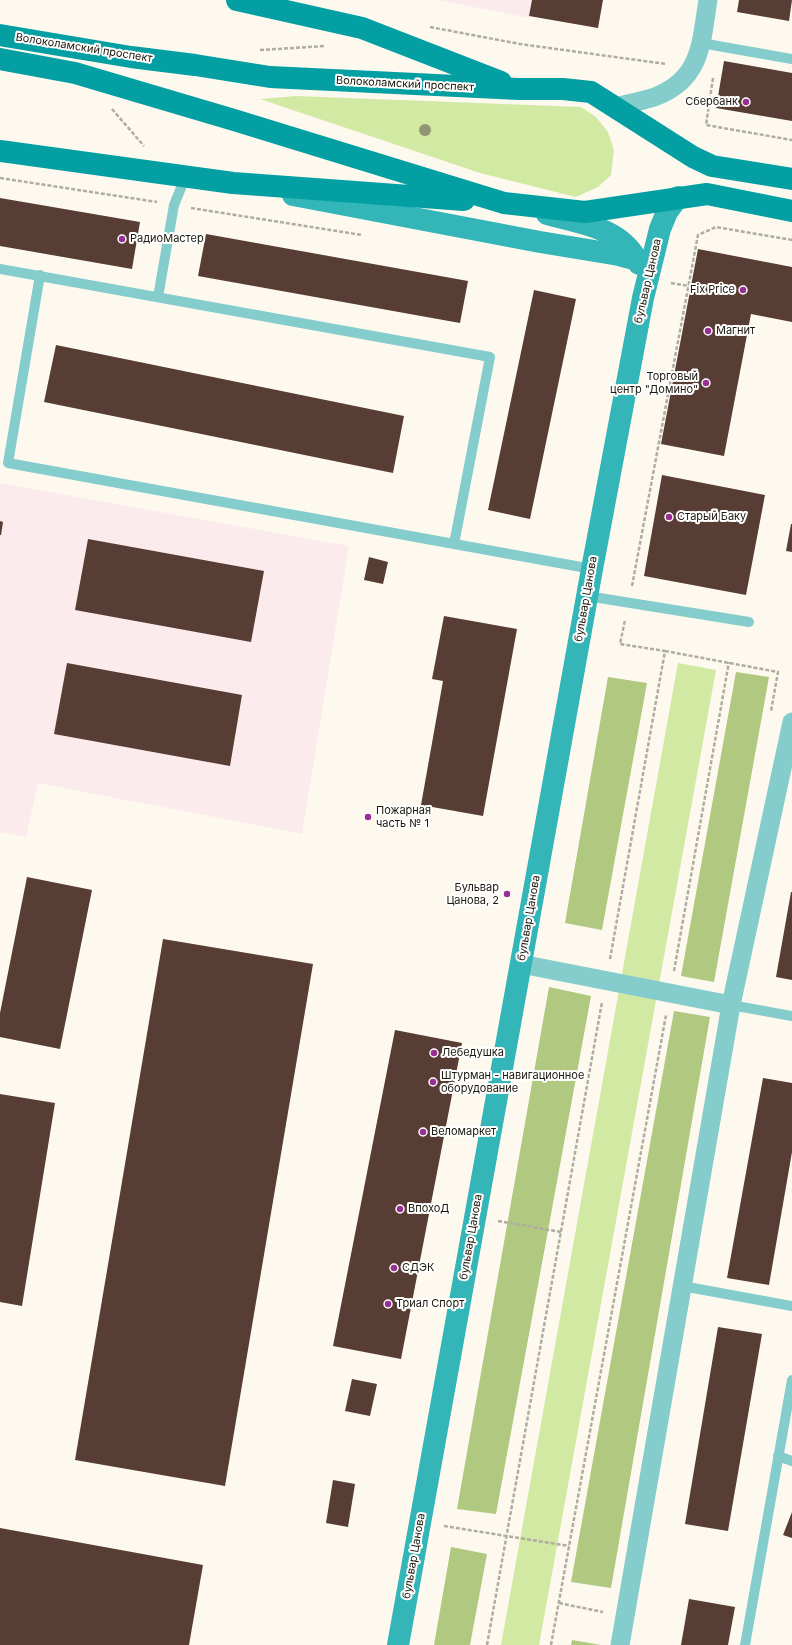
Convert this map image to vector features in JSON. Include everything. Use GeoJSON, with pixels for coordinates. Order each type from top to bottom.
{"type":"FeatureCollection","features":[{"type":"Feature","properties":{"kind":"main road"},"geometry":{"type":"LineString","coordinates":[[237,0],[362,28],[519,89]]}},
{"type":"Feature","properties":{"kind":"main road","name":"Волоколамский проспект"},"geometry":{"type":"LineString","coordinates":[[0,35],[131,57],[270,77],[519,89],[563,89],[591,92],[693,157],[712,166],[792,179]]}},
{"type":"Feature","properties":{"kind":"main road"},"geometry":{"type":"LineString","coordinates":[[0,59],[74,74],[234,120],[504,203]]}},
{"type":"Feature","properties":{"kind":"main road"},"geometry":{"type":"LineString","coordinates":[[0,151],[185,178],[233,183],[504,203],[585,212],[621,208],[678,197],[706,194],[792,212]]}},
{"type":"Feature","properties":{"kind":"street"},"geometry":{"type":"LineString","coordinates":[[616,107],[657,96],[678,85],[694,67],[701,43],[708,0]]}},
{"type":"Feature","properties":{"kind":"street"},"geometry":{"type":"LineString","coordinates":[[233,183],[540,242],[619,255],[638,260]]}},
{"type":"Feature","properties":{"kind":"street","name":"бульвар Цанова"},"geometry":{"type":"LineString","coordinates":[[398,1645],[587,596],[646,289],[660,229],[667,212],[678,197]]}},
{"type":"Feature","properties":{"kind":"street"},"geometry":{"type":"LineString","coordinates":[[504,203],[606,230],[624,243],[638,260],[646,289]]}},
{"type":"Feature","properties":{"kind":"street"},"geometry":{"type":"LineString","coordinates":[[620,1645],[731,1005],[792,722]]}},
{"type":"Feature","properties":{"kind":"street"},"geometry":{"type":"LineString","coordinates":[[521,964],[731,1005]]}},
{"type":"Feature","properties":{"kind":"lane"},"geometry":{"type":"LineString","coordinates":[[701,43],[792,59]]}},
{"type":"Feature","properties":{"kind":"lane"},"geometry":{"type":"LineString","coordinates":[[158,297],[174,205],[185,178]]}},
{"type":"Feature","properties":{"kind":"lane"},"geometry":{"type":"LineString","coordinates":[[0,269],[490,357],[454,544]]}},
{"type":"Feature","properties":{"kind":"lane"},"geometry":{"type":"LineString","coordinates":[[40,275],[8,463],[592,569]]}},
{"type":"Feature","properties":{"kind":"lane"},"geometry":{"type":"LineString","coordinates":[[587,596],[749,622]]}},
{"type":"Feature","properties":{"kind":"lane"},"geometry":{"type":"LineString","coordinates":[[731,1005],[792,1016]]}},
{"type":"Feature","properties":{"kind":"lane"},"geometry":{"type":"LineString","coordinates":[[682,1286],[792,1306]]}},
{"type":"Feature","properties":{"kind":"lane"},"geometry":{"type":"LineString","coordinates":[[745,1645],[792,1380]]}},
{"type":"Feature","properties":{"kind":"lane"},"geometry":{"type":"LineString","coordinates":[[778,1456],[792,1461]]}},
{"type":"Feature","properties":{"kind":"path"},"geometry":{"type":"LineString","coordinates":[[428,26],[520,44],[714,70],[706,125],[792,140]]}},
{"type":"Feature","properties":{"kind":"path"},"geometry":{"type":"LineString","coordinates":[[110,107],[154,157],[160,174]]}},
{"type":"Feature","properties":{"kind":"path"},"geometry":{"type":"LineString","coordinates":[[0,178],[370,236]]}},
{"type":"Feature","properties":{"kind":"path"},"geometry":{"type":"LineString","coordinates":[[778,672],[730,662],[620,644],[698,235],[716,227],[792,240]]}},
{"type":"Feature","properties":{"kind":"path"},"geometry":{"type":"LineString","coordinates":[[646,289],[689,286]]}},
{"type":"Feature","properties":{"kind":"path"},"geometry":{"type":"LineString","coordinates":[[487,1645],[665,651]]}},
{"type":"Feature","properties":{"kind":"path"},"geometry":{"type":"LineString","coordinates":[[551,1645],[730,662]]}},
{"type":"Feature","properties":{"kind":"path"},"geometry":{"type":"LineString","coordinates":[[475,1217],[561,1232]]}},
{"type":"Feature","properties":{"kind":"path"},"geometry":{"type":"LineString","coordinates":[[420,1522],[569,1546]]}},
{"type":"Feature","properties":{"kind":"path"},"geometry":{"type":"LineString","coordinates":[[559,1603],[625,1615]]}},
{"type":"Feature","properties":{"kind":"shaded area"},"geometry":{"type":"Polygon","coordinates":[[[438,0],[532,0],[529,18],[438,0]]]}},
{"type":"Feature","properties":{"kind":"shaded area"},"geometry":{"type":"Polygon","coordinates":[[[0,483],[349,546],[302,834],[38,783],[26,837],[0,832],[0,483]]]}},
{"type":"Feature","properties":{"kind":"green space"},"geometry":{"type":"Polygon","coordinates":[[[296,96],[581,107],[596,117],[608,132],[614,150],[611,175],[598,187],[576,197],[480,173],[260,99],[296,96]]]}},
{"type":"Feature","properties":{"kind":"green space"},"geometry":{"type":"Polygon","coordinates":[[[678,663],[716,670],[539,1645],[501,1645],[678,663]]]}},
{"type":"Feature","properties":{"kind":"green space"},"geometry":{"type":"Polygon","coordinates":[[[736,672],[769,677],[714,982],[681,976],[736,672]]]}},
{"type":"Feature","properties":{"kind":"green space"},"geometry":{"type":"Polygon","coordinates":[[[608,677],[647,683],[602,930],[565,923],[608,677]]]}},
{"type":"Feature","properties":{"kind":"green space"},"geometry":{"type":"Polygon","coordinates":[[[549,987],[591,996],[496,1514],[457,1509],[549,987]]]}},
{"type":"Feature","properties":{"kind":"green space"},"geometry":{"type":"Polygon","coordinates":[[[674,1011],[710,1017],[611,1588],[571,1582],[674,1011]]]}},
{"type":"Feature","properties":{"kind":"green space"},"geometry":{"type":"Polygon","coordinates":[[[451,1547],[487,1554],[470,1645],[434,1645],[451,1547]]]}},
{"type":"Feature","properties":{"kind":"green space"},"geometry":{"type":"Polygon","coordinates":[[[572,1640],[601,1645],[571,1645],[572,1640]]]}},
{"type":"Feature","properties":{"kind":"building"},"geometry":{"type":"Polygon","coordinates":[[[532,0],[603,0],[598,28],[529,16],[532,0]]]}},
{"type":"Feature","properties":{"kind":"building"},"geometry":{"type":"Polygon","coordinates":[[[739,0],[792,0],[789,21],[737,12],[739,0]]]}},
{"type":"Feature","properties":{"kind":"building"},"geometry":{"type":"Polygon","coordinates":[[[724,61],[792,73],[792,121],[716,108],[724,61]]]}},
{"type":"Feature","properties":{"kind":"building"},"geometry":{"type":"Polygon","coordinates":[[[0,198],[140,222],[132,269],[0,246],[0,198]]]}},
{"type":"Feature","properties":{"kind":"building"},"geometry":{"type":"Polygon","coordinates":[[[206,234],[468,281],[460,323],[198,276],[206,234]]]}},
{"type":"Feature","properties":{"kind":"building","name":"Торговый центр \"Домино\""},"geometry":{"type":"Polygon","coordinates":[[[698,249],[792,267],[792,322],[751,314],[724,456],[661,444],[698,249]]]}},
{"type":"Feature","properties":{"kind":"building"},"geometry":{"type":"Polygon","coordinates":[[[534,290],[576,299],[530,519],[488,510],[534,290]]]}},
{"type":"Feature","properties":{"kind":"building"},"geometry":{"type":"Polygon","coordinates":[[[56,345],[404,416],[393,473],[44,402],[56,345]]]}},
{"type":"Feature","properties":{"kind":"building"},"geometry":{"type":"Polygon","coordinates":[[[662,475],[765,495],[746,595],[644,576],[662,475]]]}},
{"type":"Feature","properties":{"kind":"building"},"geometry":{"type":"Polygon","coordinates":[[[0,521],[3,522],[1,535],[0,535],[0,521]]]}},
{"type":"Feature","properties":{"kind":"building"},"geometry":{"type":"Polygon","coordinates":[[[792,524],[792,552],[786,551],[792,524]]]}},
{"type":"Feature","properties":{"kind":"building"},"geometry":{"type":"Polygon","coordinates":[[[88,539],[264,571],[251,642],[75,610],[88,539]]]}},
{"type":"Feature","properties":{"kind":"building"},"geometry":{"type":"Polygon","coordinates":[[[369,557],[388,562],[383,584],[364,580],[369,557]]]}},
{"type":"Feature","properties":{"kind":"building"},"geometry":{"type":"Polygon","coordinates":[[[444,616],[517,629],[483,816],[421,805],[443,681],[432,679],[444,616]]]}},
{"type":"Feature","properties":{"kind":"building"},"geometry":{"type":"Polygon","coordinates":[[[67,663],[242,695],[230,766],[54,734],[67,663]]]}},
{"type":"Feature","properties":{"kind":"building"},"geometry":{"type":"Polygon","coordinates":[[[27,877],[92,890],[60,1049],[0,1037],[0,1013],[27,877]]]}},
{"type":"Feature","properties":{"kind":"building"},"geometry":{"type":"Polygon","coordinates":[[[792,892],[792,980],[776,977],[792,892]]]}},
{"type":"Feature","properties":{"kind":"building"},"geometry":{"type":"Polygon","coordinates":[[[163,939],[313,964],[225,1486],[75,1460],[163,939]]]}},
{"type":"Feature","properties":{"kind":"building"},"geometry":{"type":"Polygon","coordinates":[[[395,1030],[462,1043],[401,1359],[333,1346],[395,1030]]]}},
{"type":"Feature","properties":{"kind":"building"},"geometry":{"type":"Polygon","coordinates":[[[763,1078],[792,1083],[792,1152],[769,1285],[727,1278],[763,1078]]]}},
{"type":"Feature","properties":{"kind":"building"},"geometry":{"type":"Polygon","coordinates":[[[0,1094],[55,1103],[22,1306],[0,1302],[0,1094]]]}},
{"type":"Feature","properties":{"kind":"building"},"geometry":{"type":"Polygon","coordinates":[[[718,1327],[762,1334],[728,1531],[685,1524],[718,1327]]]}},
{"type":"Feature","properties":{"kind":"building"},"geometry":{"type":"Polygon","coordinates":[[[352,1379],[377,1384],[370,1416],[345,1411],[352,1379]]]}},
{"type":"Feature","properties":{"kind":"building"},"geometry":{"type":"Polygon","coordinates":[[[333,1480],[355,1484],[348,1527],[326,1523],[333,1480]]]}},
{"type":"Feature","properties":{"kind":"building"},"geometry":{"type":"Polygon","coordinates":[[[792,1512],[792,1538],[783,1535],[792,1512]]]}},
{"type":"Feature","properties":{"kind":"building"},"geometry":{"type":"Polygon","coordinates":[[[0,1528],[203,1565],[189,1645],[0,1645],[0,1528]]]}},
{"type":"Feature","properties":{"kind":"building"},"geometry":{"type":"Polygon","coordinates":[[[689,1599],[735,1607],[728,1645],[681,1645],[689,1599]]]}},
{"type":"Feature","properties":{"kind":"place","name":"Сбербанк"},"geometry":{"type":"Point","coordinates":[746,102]}},
{"type":"Feature","properties":{"kind":"place","name":"РадиоМастер"},"geometry":{"type":"Point","coordinates":[122,239]}},
{"type":"Feature","properties":{"kind":"place","name":"Fix Price"},"geometry":{"type":"Point","coordinates":[743,290]}},
{"type":"Feature","properties":{"kind":"place","name":"Магнит"},"geometry":{"type":"Point","coordinates":[708,331]}},
{"type":"Feature","properties":{"kind":"place","name":"Торговый центр \"Домино\""},"geometry":{"type":"Point","coordinates":[706,383]}},
{"type":"Feature","properties":{"kind":"place","name":"Старый Баку"},"geometry":{"type":"Point","coordinates":[669,517]}},
{"type":"Feature","properties":{"kind":"place","name":"Пожарная часть № 1"},"geometry":{"type":"Point","coordinates":[368,817]}},
{"type":"Feature","properties":{"kind":"place","name":"Бульвар Цанова, 2"},"geometry":{"type":"Point","coordinates":[507,894]}},
{"type":"Feature","properties":{"kind":"place","name":"Лебедушка"},"geometry":{"type":"Point","coordinates":[434,1053]}},
{"type":"Feature","properties":{"kind":"place","name":"Штурман - навигационное оборудование"},"geometry":{"type":"Point","coordinates":[433,1082]}},
{"type":"Feature","properties":{"kind":"place","name":"Веломаркет"},"geometry":{"type":"Point","coordinates":[423,1132]}},
{"type":"Feature","properties":{"kind":"place","name":"ВпохоД"},"geometry":{"type":"Point","coordinates":[400,1209]}},
{"type":"Feature","properties":{"kind":"place","name":"СДЭК"},"geometry":{"type":"Point","coordinates":[394,1268]}},
{"type":"Feature","properties":{"kind":"place","name":"Триал Спорт"},"geometry":{"type":"Point","coordinates":[388,1304]}}]}
